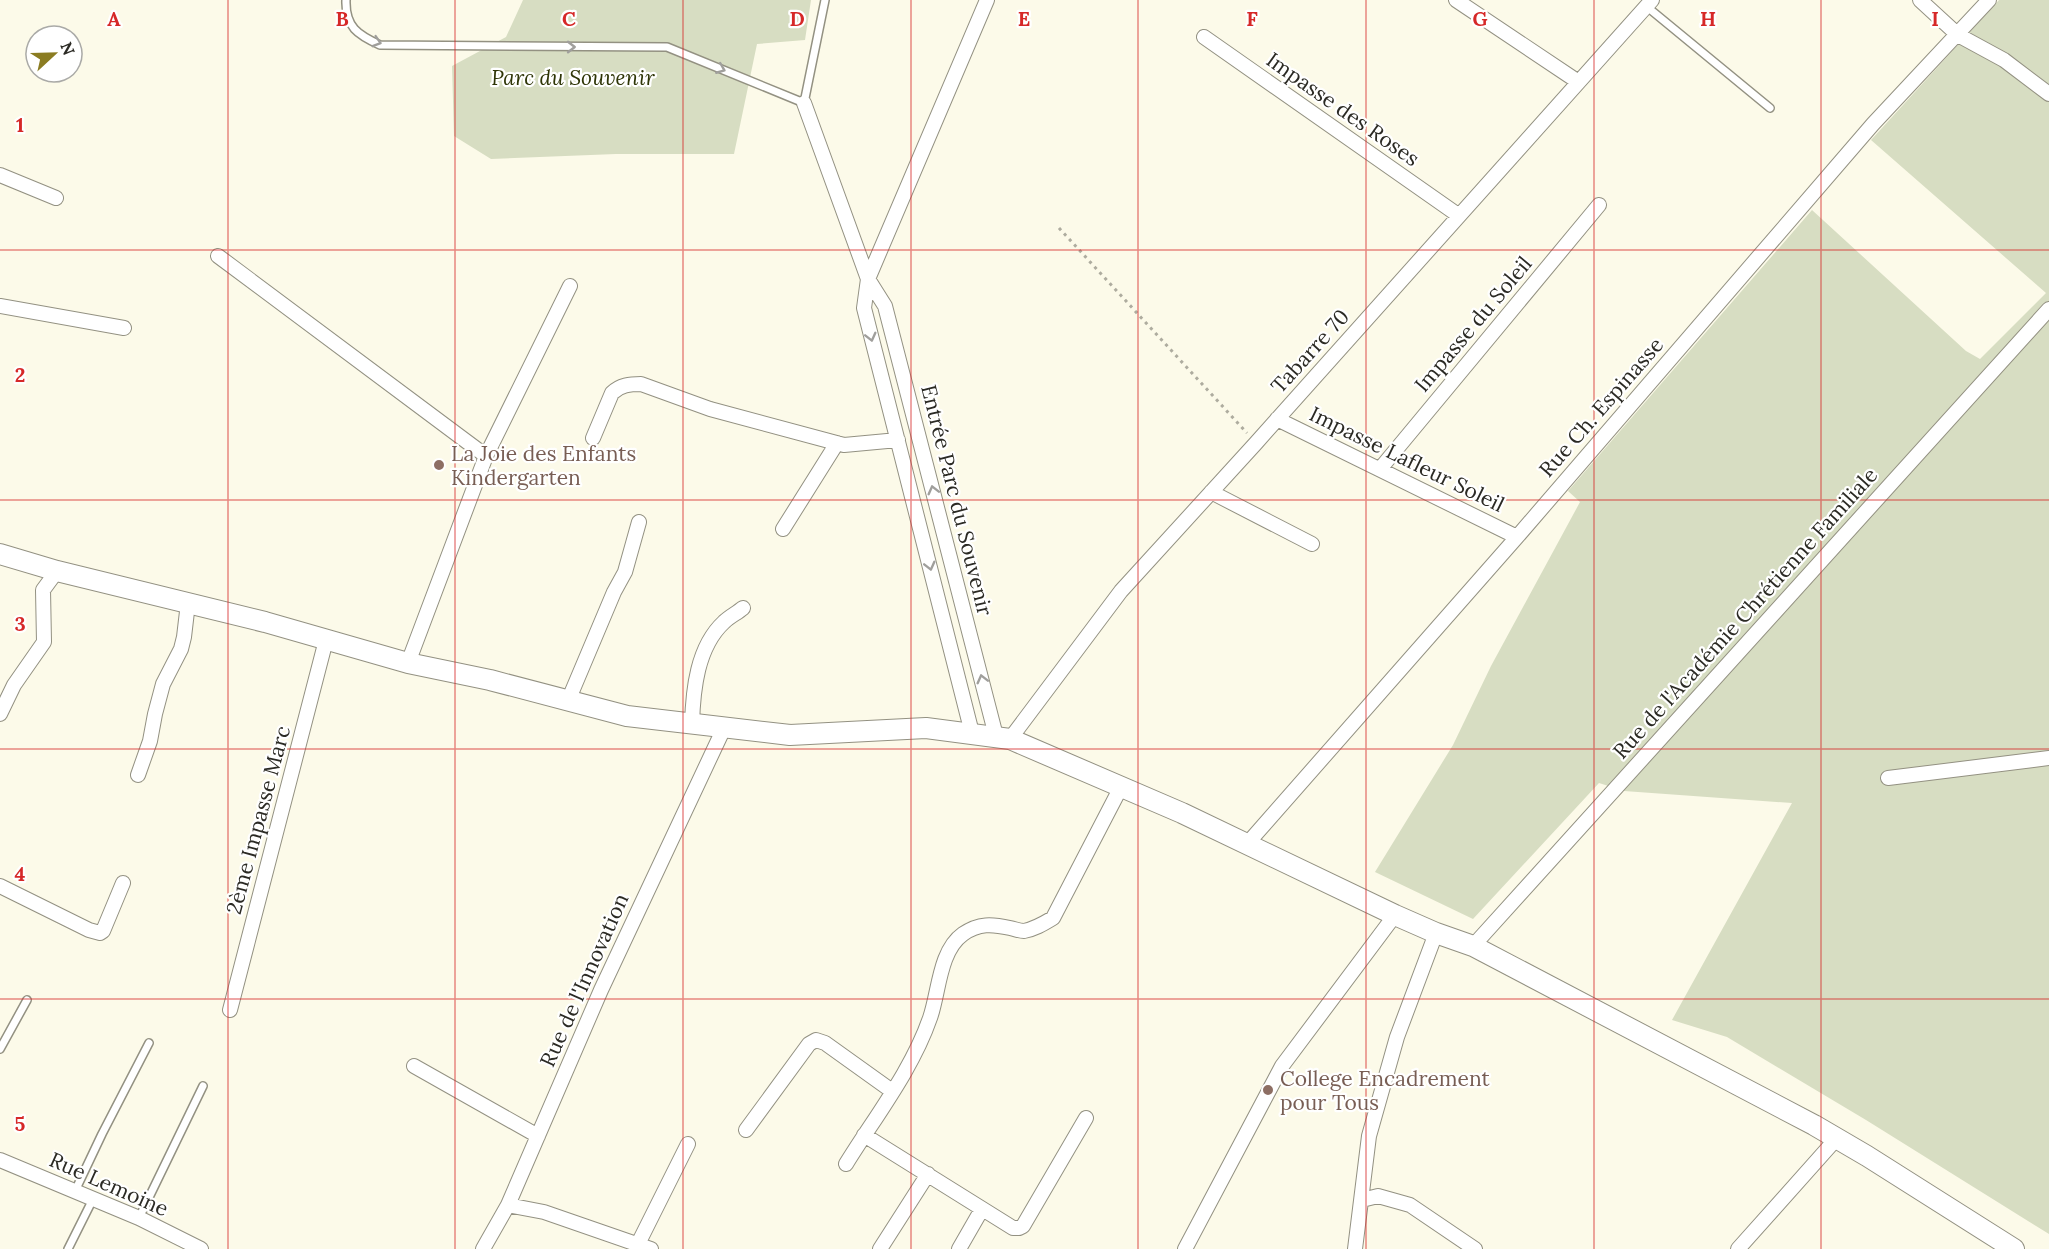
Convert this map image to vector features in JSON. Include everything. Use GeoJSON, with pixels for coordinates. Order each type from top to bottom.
{"type":"FeatureCollection","features":[{"type":"Feature","properties":{"kind":"main road"},"geometry":{"type":"LineString","coordinates":[[0,554],[408,663],[490,680],[627,717],[790,735],[926,728],[1003,737],[1065,761],[1182,813],[1395,915],[1473,946],[1837,1138],[2014,1249]]}},
{"type":"Feature","properties":{"kind":"street"},"geometry":{"type":"LineString","coordinates":[[868,279],[987,0]]}},
{"type":"Feature","properties":{"kind":"street"},"geometry":{"type":"LineString","coordinates":[[1456,0],[1577,81]]}},
{"type":"Feature","properties":{"kind":"street"},"geometry":{"type":"LineString","coordinates":[[1920,0],[1958,34],[2004,60],[2049,94]]}},
{"type":"Feature","properties":{"kind":"street","name":"Rue Ch. Espinasse"},"geometry":{"type":"LineString","coordinates":[[1247,844],[1517,537],[1873,124],[1989,0]]}},
{"type":"Feature","properties":{"kind":"street","name":"Tabarre 70"},"geometry":{"type":"LineString","coordinates":[[1003,737],[1121,591],[1649,3]]}},
{"type":"Feature","properties":{"kind":"street","name":"Impasse des Roses"},"geometry":{"type":"LineString","coordinates":[[1204,37],[1458,215]]}},
{"type":"Feature","properties":{"kind":"street","name":"Entrée Parc du Souvenir"},"geometry":{"type":"LineString","coordinates":[[804,103],[868,279],[885,306],[1003,737]]}},
{"type":"Feature","properties":{"kind":"street"},"geometry":{"type":"LineString","coordinates":[[0,175],[56,198]]}},
{"type":"Feature","properties":{"kind":"street","name":"Impasse du Soleil"},"geometry":{"type":"LineString","coordinates":[[1380,469],[1599,205]]}},
{"type":"Feature","properties":{"kind":"street"},"geometry":{"type":"LineString","coordinates":[[218,256],[486,456]]}},
{"type":"Feature","properties":{"kind":"street","name":"Entrée Parc du Souvenir"},"geometry":{"type":"LineString","coordinates":[[868,279],[864,308],[972,733]]}},
{"type":"Feature","properties":{"kind":"street"},"geometry":{"type":"LineString","coordinates":[[408,663],[486,456],[570,286]]}},
{"type":"Feature","properties":{"kind":"street"},"geometry":{"type":"LineString","coordinates":[[0,306],[124,328]]}},
{"type":"Feature","properties":{"kind":"street","name":"Rue de l'Académie Chrétienne Familiale"},"geometry":{"type":"LineString","coordinates":[[1473,946],[2048,310]]}},
{"type":"Feature","properties":{"kind":"street"},"geometry":{"type":"LineString","coordinates":[[593,438],[612,393],[629,384],[641,384],[710,409],[844,445],[898,440]]}},
{"type":"Feature","properties":{"kind":"street","name":"Impasse Lafleur Soleil"},"geometry":{"type":"LineString","coordinates":[[1277,419],[1517,537]]}},
{"type":"Feature","properties":{"kind":"street"},"geometry":{"type":"LineString","coordinates":[[783,529],[837,443]]}},
{"type":"Feature","properties":{"kind":"street"},"geometry":{"type":"LineString","coordinates":[[1211,492],[1312,544]]}},
{"type":"Feature","properties":{"kind":"street"},"geometry":{"type":"LineString","coordinates":[[568,701],[614,592],[625,572],[639,522]]}},
{"type":"Feature","properties":{"kind":"street"},"geometry":{"type":"LineString","coordinates":[[0,714],[14,685],[44,642],[43,590],[57,571]]}},
{"type":"Feature","properties":{"kind":"street"},"geometry":{"type":"LineString","coordinates":[[138,775],[150,741],[163,684],[181,649],[188,603]]}},
{"type":"Feature","properties":{"kind":"street"},"geometry":{"type":"LineString","coordinates":[[692,724],[692,700],[698,668],[715,632],[724,621],[743,608]]}},
{"type":"Feature","properties":{"kind":"street","name":"2ème Impasse Marc"},"geometry":{"type":"LineString","coordinates":[[230,1010],[326,640]]}},
{"type":"Feature","properties":{"kind":"street","name":"Rue de l'Innovation"},"geometry":{"type":"LineString","coordinates":[[483,1249],[508,1205],[601,990],[724,728]]}},
{"type":"Feature","properties":{"kind":"street"},"geometry":{"type":"LineString","coordinates":[[1888,778],[2049,758]]}},
{"type":"Feature","properties":{"kind":"street"},"geometry":{"type":"LineString","coordinates":[[846,1164],[911,1060],[931,1017],[938,981],[951,947],[961,935],[979,926],[991,924],[1022,931],[1037,927],[1053,918],[1121,787]]}},
{"type":"Feature","properties":{"kind":"street"},"geometry":{"type":"LineString","coordinates":[[0,886],[100,933],[104,931],[123,883]]}},
{"type":"Feature","properties":{"kind":"street"},"geometry":{"type":"LineString","coordinates":[[1185,1249],[1282,1066],[1395,915]]}},
{"type":"Feature","properties":{"kind":"street"},"geometry":{"type":"LineString","coordinates":[[1355,1249],[1369,1136],[1397,1037],[1436,933]]}},
{"type":"Feature","properties":{"kind":"street"},"geometry":{"type":"LineString","coordinates":[[746,1130],[809,1044],[816,1041],[825,1043],[892,1091]]}},
{"type":"Feature","properties":{"kind":"street"},"geometry":{"type":"LineString","coordinates":[[414,1066],[538,1136]]}},
{"type":"Feature","properties":{"kind":"street"},"geometry":{"type":"LineString","coordinates":[[864,1135],[1013,1228],[1023,1226],[1086,1118]]}},
{"type":"Feature","properties":{"kind":"street"},"geometry":{"type":"LineString","coordinates":[[1738,1249],[1837,1138]]}},
{"type":"Feature","properties":{"kind":"street"},"geometry":{"type":"LineString","coordinates":[[508,1205],[544,1212],[645,1246],[688,1144]]}},
{"type":"Feature","properties":{"kind":"street","name":"Rue Lemoine"},"geometry":{"type":"LineString","coordinates":[[0,1160],[139,1218],[201,1249]]}},
{"type":"Feature","properties":{"kind":"street"},"geometry":{"type":"LineString","coordinates":[[880,1249],[928,1174]]}},
{"type":"Feature","properties":{"kind":"street"},"geometry":{"type":"LineString","coordinates":[[1362,1200],[1378,1196],[1410,1205],[1475,1249]]}},
{"type":"Feature","properties":{"kind":"street"},"geometry":{"type":"LineString","coordinates":[[959,1249],[982,1209]]}},
{"type":"Feature","properties":{"kind":"lane"},"geometry":{"type":"LineString","coordinates":[[346,0],[346,12],[358,35],[380,45],[667,47],[804,103],[825,0]]}},
{"type":"Feature","properties":{"kind":"lane"},"geometry":{"type":"LineString","coordinates":[[1649,3],[1770,108]]}},
{"type":"Feature","properties":{"kind":"lane"},"geometry":{"type":"LineString","coordinates":[[0,1049],[27,1000]]}},
{"type":"Feature","properties":{"kind":"lane"},"geometry":{"type":"LineString","coordinates":[[75,1192],[149,1043]]}},
{"type":"Feature","properties":{"kind":"lane"},"geometry":{"type":"LineString","coordinates":[[139,1218],[203,1086]]}},
{"type":"Feature","properties":{"kind":"lane"},"geometry":{"type":"LineString","coordinates":[[68,1249],[93,1199]]}},
{"type":"Feature","properties":{"kind":"path"},"geometry":{"type":"LineString","coordinates":[[1059,228],[1256,443]]}},
{"type":"Feature","properties":{"kind":"green space","name":"Parc du Souvenir"},"geometry":{"type":"Polygon","coordinates":[[[523,0],[811,0],[805,40],[757,44],[734,154],[616,154],[491,159],[454,136],[452,66],[506,37],[523,0]]]}},
{"type":"Feature","properties":{"kind":"green space"},"geometry":{"type":"Polygon","coordinates":[[[1999,0],[2049,0],[2049,1234],[1727,1037],[1672,1020],[1792,803],[1624,791],[1599,783],[1473,919],[1375,872],[1453,745],[1491,666],[1580,502],[1568,491],[1812,210],[1966,351],[1980,359],[2046,293],[1871,140],[1999,0]]]}},
{"type":"Feature","properties":{"kind":"place","name":"La Joie des Enfants Kindergarten"},"geometry":{"type":"Point","coordinates":[439,465]}},
{"type":"Feature","properties":{"kind":"place","name":"College Encadrement pour Tous"},"geometry":{"type":"Point","coordinates":[1268,1090]}}]}
